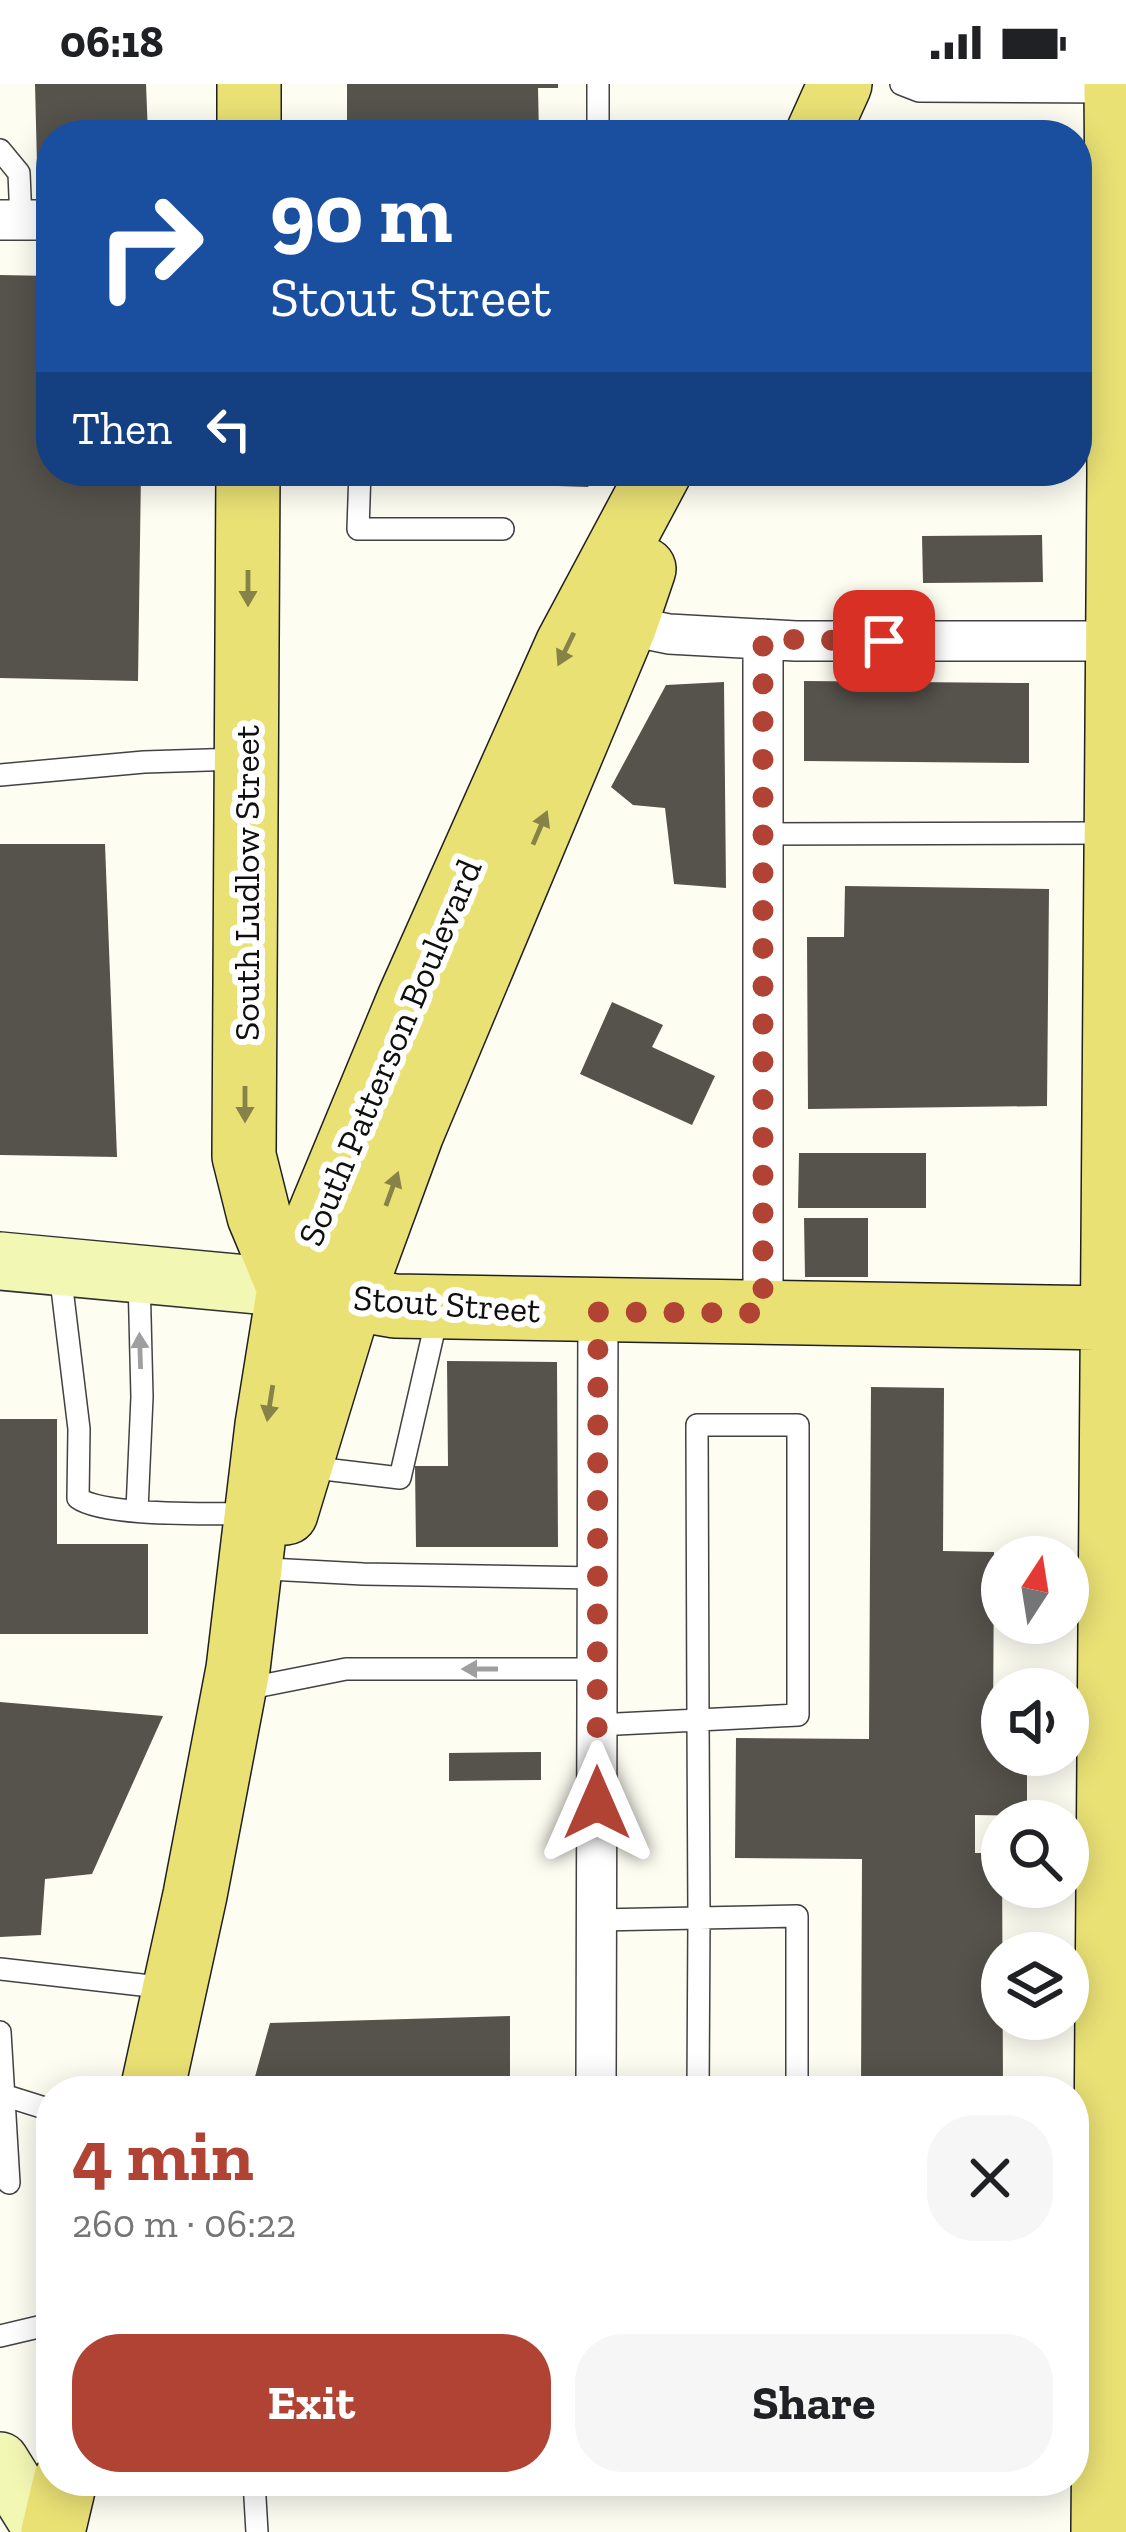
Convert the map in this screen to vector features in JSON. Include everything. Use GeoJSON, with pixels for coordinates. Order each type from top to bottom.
{"type":"FeatureCollection","features":[{"type":"Feature","properties":{"kind":"main road"},"geometry":{"type":"LineString","coordinates":[[249,84],[249,120]]}},
{"type":"Feature","properties":{"kind":"main road"},"geometry":{"type":"LineString","coordinates":[[824,120],[840,84]]}},
{"type":"Feature","properties":{"kind":"main road"},"geometry":{"type":"LineString","coordinates":[[1103,2532],[1115,2269],[1119,1535],[1112,1318],[1121,1034],[1117,833],[1122,510],[1116,88]]}},
{"type":"Feature","properties":{"kind":"main road","name":"South Ludlow Street"},"geometry":{"type":"LineString","coordinates":[[248,486],[244,1156],[259,1216],[289,1288]]}},
{"type":"Feature","properties":{"kind":"main road","name":"South Patterson Boulevard"},"geometry":{"type":"LineString","coordinates":[[155,2076],[262,1541],[289,1288],[409,999],[567,645],[652,486]]}},
{"type":"Feature","properties":{"kind":"main road","name":"South Patterson Boulevard"},"geometry":{"type":"LineString","coordinates":[[262,1541],[300,1466],[351,1299],[412,1133],[625,625],[673,486]]}},
{"type":"Feature","properties":{"kind":"main road","name":"Stout Street"},"geometry":{"type":"LineString","coordinates":[[289,1288],[440,1307],[1112,1318]]}},
{"type":"Feature","properties":{"kind":"main road"},"geometry":{"type":"LineString","coordinates":[[49,2532],[60,2496]]}},
{"type":"Feature","properties":{"kind":"street"},"geometry":{"type":"LineString","coordinates":[[625,625],[669,634],[763,639],[1118,641]]}},
{"type":"Feature","properties":{"kind":"street"},"geometry":{"type":"LineString","coordinates":[[763,639],[763,1313]]}},
{"type":"Feature","properties":{"kind":"street","name":"Stout Street"},"geometry":{"type":"LineString","coordinates":[[0,1261],[289,1288]]}},
{"type":"Feature","properties":{"kind":"street"},"geometry":{"type":"LineString","coordinates":[[596,2076],[598,1312]]}},
{"type":"Feature","properties":{"kind":"street"},"geometry":{"type":"LineString","coordinates":[[0,2461],[49,2532]]}},
{"type":"Feature","properties":{"kind":"lane"},"geometry":{"type":"LineString","coordinates":[[598,84],[598,120]]}},
{"type":"Feature","properties":{"kind":"lane"},"geometry":{"type":"LineString","coordinates":[[901,84],[919,91],[1116,88]]}},
{"type":"Feature","properties":{"kind":"lane"},"geometry":{"type":"LineString","coordinates":[[0,150],[19,173],[24,220]]}},
{"type":"Feature","properties":{"kind":"lane"},"geometry":{"type":"LineString","coordinates":[[359,486],[358,529],[503,530]]}},
{"type":"Feature","properties":{"kind":"lane"},"geometry":{"type":"LineString","coordinates":[[0,775],[144,762],[248,759]]}},
{"type":"Feature","properties":{"kind":"lane"},"geometry":{"type":"LineString","coordinates":[[763,834],[1117,833]]}},
{"type":"Feature","properties":{"kind":"lane"},"geometry":{"type":"LineString","coordinates":[[60,1267],[79,1429],[79,1498],[89,1505],[137,1510],[262,1541],[363,1574],[597,1578]]}},
{"type":"Feature","properties":{"kind":"lane"},"geometry":{"type":"LineString","coordinates":[[137,1510],[142,1397],[139,1275]]}},
{"type":"Feature","properties":{"kind":"lane"},"geometry":{"type":"LineString","coordinates":[[300,1466],[400,1478],[440,1307]]}},
{"type":"Feature","properties":{"kind":"lane"},"geometry":{"type":"LineString","coordinates":[[597,1725],[698,1720],[798,1714],[798,1425],[698,1425],[698,1720],[699,1918],[698,2076]]}},
{"type":"Feature","properties":{"kind":"lane"},"geometry":{"type":"LineString","coordinates":[[236,1680],[346,1669],[597,1670]]}},
{"type":"Feature","properties":{"kind":"lane"},"geometry":{"type":"LineString","coordinates":[[598,1920],[797,1916],[797,2076]]}},
{"type":"Feature","properties":{"kind":"lane"},"geometry":{"type":"LineString","coordinates":[[0,1969],[175,1988]]}},
{"type":"Feature","properties":{"kind":"lane"},"geometry":{"type":"LineString","coordinates":[[0,2032],[9,2183]]}},
{"type":"Feature","properties":{"kind":"lane"},"geometry":{"type":"LineString","coordinates":[[2,2094],[36,2105]]}},
{"type":"Feature","properties":{"kind":"lane"},"geometry":{"type":"LineString","coordinates":[[0,2336],[36,2328]]}},
{"type":"Feature","properties":{"kind":"lane"},"geometry":{"type":"LineString","coordinates":[[255,2496],[257,2532]]}},
{"type":"Feature","properties":{"kind":"building"},"geometry":{"type":"Polygon","coordinates":[[[35,84],[146,84],[147,120],[36,120],[36,124],[35,84]]]}},
{"type":"Feature","properties":{"kind":"building"},"geometry":{"type":"Polygon","coordinates":[[[347,84],[558,84],[558,88],[538,88],[539,120],[347,120],[347,84]]]}},
{"type":"Feature","properties":{"kind":"building"},"geometry":{"type":"Polygon","coordinates":[[[0,275],[36,276],[36,486],[141,486],[138,681],[0,678],[0,275]]]}},
{"type":"Feature","properties":{"kind":"building"},"geometry":{"type":"Polygon","coordinates":[[[1042,535],[1043,582],[923,583],[922,536],[1042,535]]]}},
{"type":"Feature","properties":{"kind":"building"},"geometry":{"type":"Polygon","coordinates":[[[804,681],[1029,683],[1029,763],[804,761],[804,681]]]}},
{"type":"Feature","properties":{"kind":"building"},"geometry":{"type":"Polygon","coordinates":[[[724,682],[726,888],[674,884],[665,808],[633,805],[611,787],[666,685],[724,682]]]}},
{"type":"Feature","properties":{"kind":"building"},"geometry":{"type":"Polygon","coordinates":[[[0,844],[105,844],[117,1157],[0,1155],[0,844]]]}},
{"type":"Feature","properties":{"kind":"building"},"geometry":{"type":"Polygon","coordinates":[[[845,886],[1049,889],[1047,1106],[808,1109],[807,937],[844,937],[845,886]]]}},
{"type":"Feature","properties":{"kind":"building"},"geometry":{"type":"Polygon","coordinates":[[[612,1002],[663,1025],[652,1047],[715,1076],[692,1125],[580,1074],[612,1002]]]}},
{"type":"Feature","properties":{"kind":"building"},"geometry":{"type":"Polygon","coordinates":[[[799,1153],[926,1153],[926,1208],[798,1208],[799,1153]]]}},
{"type":"Feature","properties":{"kind":"building"},"geometry":{"type":"Polygon","coordinates":[[[804,1218],[868,1218],[868,1277],[805,1277],[804,1218]]]}},
{"type":"Feature","properties":{"kind":"building"},"geometry":{"type":"Polygon","coordinates":[[[447,1361],[557,1362],[558,1547],[416,1547],[415,1466],[448,1466],[447,1361]]]}},
{"type":"Feature","properties":{"kind":"building"},"geometry":{"type":"Polygon","coordinates":[[[871,1387],[944,1388],[943,1551],[981,1552],[981,1644],[993,1644],[993,1668],[981,1668],[981,1776],[1027,1776],[1027,1800],[981,1800],[981,1815],[975,1815],[981,1908],[1002,1908],[1002,1932],[981,1932],[981,2040],[1003,2040],[1003,2076],[861,2076],[862,1859],[735,1858],[736,1738],[869,1739],[871,1387]]]}},
{"type":"Feature","properties":{"kind":"building"},"geometry":{"type":"Polygon","coordinates":[[[0,1419],[57,1419],[57,1544],[148,1544],[148,1634],[0,1634],[0,1419]]]}},
{"type":"Feature","properties":{"kind":"building"},"geometry":{"type":"Polygon","coordinates":[[[0,1702],[163,1716],[92,1874],[45,1879],[41,1935],[0,1937],[0,1702]]]}},
{"type":"Feature","properties":{"kind":"building"},"geometry":{"type":"Polygon","coordinates":[[[541,1752],[541,1780],[449,1781],[449,1753],[541,1752]]]}},
{"type":"Feature","properties":{"kind":"building"},"geometry":{"type":"Polygon","coordinates":[[[510,2016],[510,2076],[255,2076],[270,2023],[510,2016]]]}},
{"type":"Feature","properties":{"kind":"route"},"geometry":{"type":"LineString","coordinates":[[597,1803],[598,1312],[763,1313],[763,639],[884,641]]}}]}
